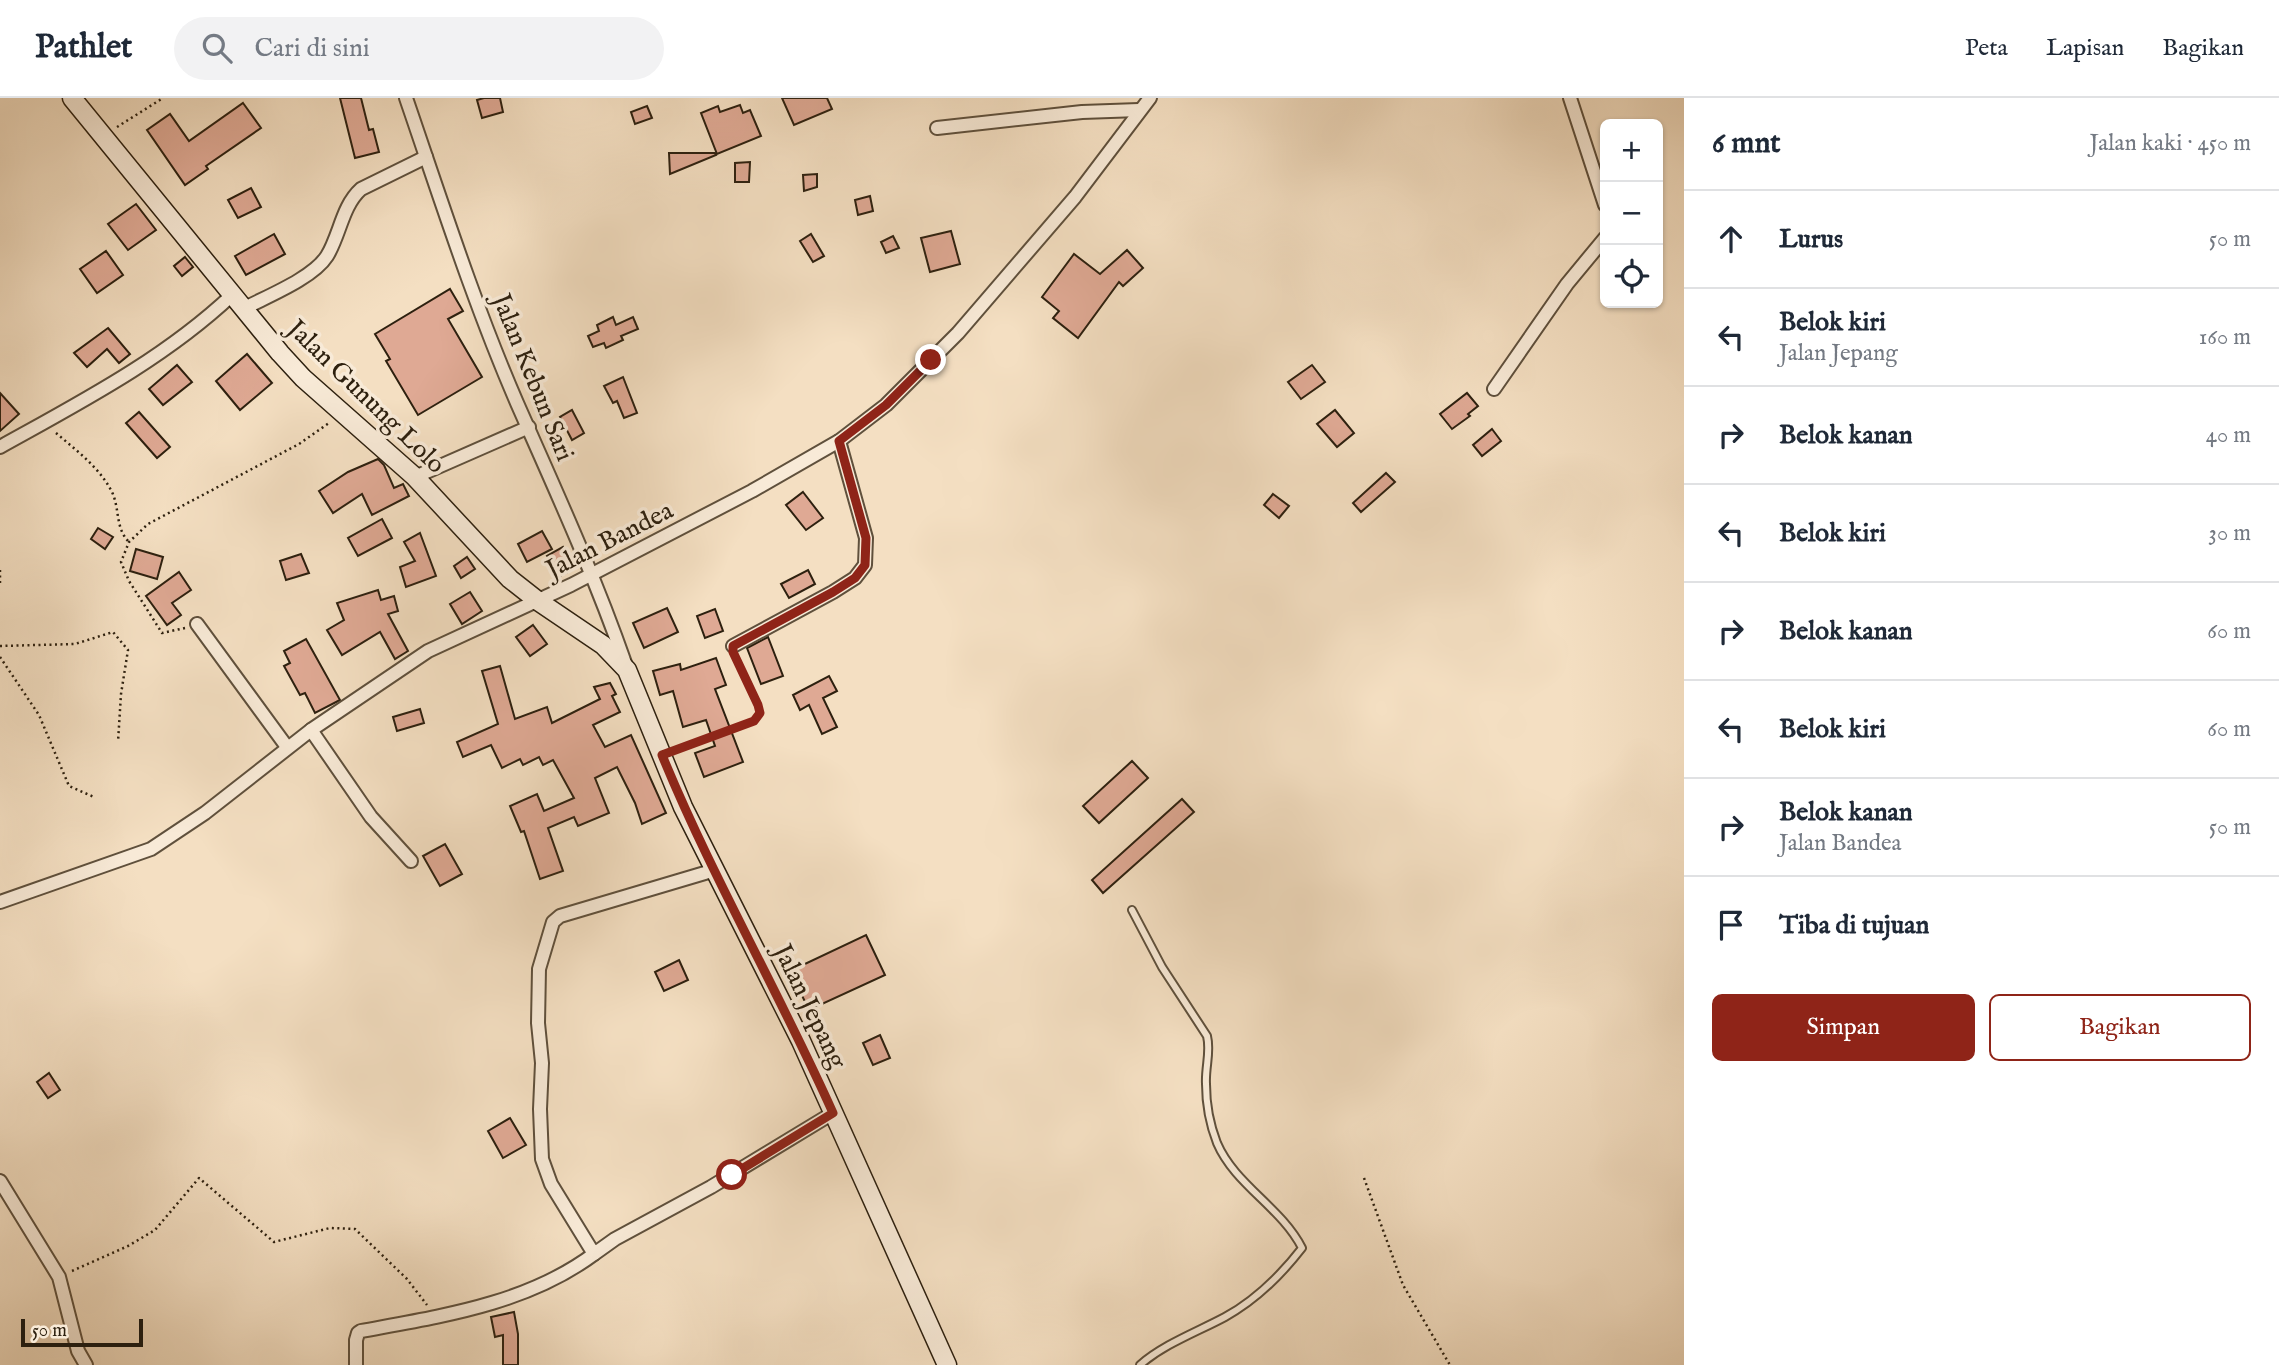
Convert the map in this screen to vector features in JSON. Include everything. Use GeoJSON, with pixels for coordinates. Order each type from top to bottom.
{"type":"FeatureCollection","features":[{"type":"Feature","properties":{"kind":"street","name":"Jalan Gunung Lolo"},"geometry":{"type":"LineString","coordinates":[[72,98],[303,378],[415,477],[510,579],[603,645],[627,670]]}},
{"type":"Feature","properties":{"kind":"street","name":"Jalan Kebun Sari"},"geometry":{"type":"LineString","coordinates":[[406,98],[481,311],[592,574],[627,670]]}},
{"type":"Feature","properties":{"kind":"street","name":"Jalan Bandea"},"geometry":{"type":"LineString","coordinates":[[0,902],[151,849],[234,792],[287,747],[428,651],[592,574],[752,491],[839,441],[886,405],[958,333],[1075,197],[1150,98]]}},
{"type":"Feature","properties":{"kind":"street"},"geometry":{"type":"LineString","coordinates":[[1570,98],[1600,190]]}},
{"type":"Feature","properties":{"kind":"street"},"geometry":{"type":"LineString","coordinates":[[937,128],[1053,115],[1139,110]]}},
{"type":"Feature","properties":{"kind":"street"},"geometry":{"type":"LineString","coordinates":[[244,308],[289,285],[324,260],[352,197],[361,189],[426,157]]}},
{"type":"Feature","properties":{"kind":"street"},"geometry":{"type":"LineString","coordinates":[[1494,389],[1567,284],[1600,244]]}},
{"type":"Feature","properties":{"kind":"street"},"geometry":{"type":"LineString","coordinates":[[0,447],[46,423],[165,350],[232,295]]}},
{"type":"Feature","properties":{"kind":"street"},"geometry":{"type":"LineString","coordinates":[[415,477],[529,427]]}},
{"type":"Feature","properties":{"kind":"street"},"geometry":{"type":"LineString","coordinates":[[733,646],[833,592],[855,578],[865,565],[866,538],[839,441]]}},
{"type":"Feature","properties":{"kind":"street"},"geometry":{"type":"LineString","coordinates":[[197,624],[287,747]]}},
{"type":"Feature","properties":{"kind":"street","name":"Jalan Jepang"},"geometry":{"type":"LineString","coordinates":[[627,670],[683,807],[801,1041],[947,1365]]}},
{"type":"Feature","properties":{"kind":"street"},"geometry":{"type":"LineString","coordinates":[[311,730],[372,817],[411,860]]}},
{"type":"Feature","properties":{"kind":"street"},"geometry":{"type":"LineString","coordinates":[[594,1254],[551,1184],[542,1159],[542,1063],[538,997],[539,969],[545,945],[553,922],[560,916],[715,870]]}},
{"type":"Feature","properties":{"kind":"street"},"geometry":{"type":"LineString","coordinates":[[356,1365],[358,1333],[524,1294],[575,1268],[615,1239],[712,1187],[833,1113]]}},
{"type":"Feature","properties":{"kind":"street"},"geometry":{"type":"LineString","coordinates":[[0,1181],[59,1277],[78,1351],[86,1365]]}},
{"type":"Feature","properties":{"kind":"lane"},"geometry":{"type":"LineString","coordinates":[[1132,910],[1162,967],[1207,1035],[1210,1047],[1206,1084],[1210,1118],[1223,1156],[1294,1231],[1302,1248],[1285,1269],[1254,1297],[1227,1316],[1195,1331],[1140,1365]]}},
{"type":"Feature","properties":{"kind":"path"},"geometry":{"type":"LineString","coordinates":[[103,136],[163,98]]}},
{"type":"Feature","properties":{"kind":"path"},"geometry":{"type":"LineString","coordinates":[[197,624],[162,633],[129,581],[121,562],[129,542],[148,524],[299,444],[342,412]]}},
{"type":"Feature","properties":{"kind":"path"},"geometry":{"type":"LineString","coordinates":[[46,423],[100,472],[116,500],[122,535],[129,542]]}},
{"type":"Feature","properties":{"kind":"path"},"geometry":{"type":"LineString","coordinates":[[0,570],[0,583]]}},
{"type":"Feature","properties":{"kind":"path"},"geometry":{"type":"LineString","coordinates":[[0,646],[75,644],[113,632],[128,650],[121,694],[118,742]]}},
{"type":"Feature","properties":{"kind":"path"},"geometry":{"type":"LineString","coordinates":[[662,755],[758,718],[758,705],[733,652],[733,646]]}},
{"type":"Feature","properties":{"kind":"path"},"geometry":{"type":"LineString","coordinates":[[0,657],[39,715],[69,786],[94,797]]}},
{"type":"Feature","properties":{"kind":"path"},"geometry":{"type":"LineString","coordinates":[[59,1277],[128,1246],[155,1230],[199,1178],[274,1242],[330,1228],[355,1230],[407,1279],[435,1316]]}},
{"type":"Feature","properties":{"kind":"path"},"geometry":{"type":"LineString","coordinates":[[1364,1178],[1403,1284],[1450,1365]]}},
{"type":"Feature","properties":{"kind":"building"},"geometry":{"type":"Polygon","coordinates":[[[340,98],[361,98],[369,130],[373,129],[379,152],[355,158],[340,98]]]}},
{"type":"Feature","properties":{"kind":"building"},"geometry":{"type":"Polygon","coordinates":[[[500,98],[503,112],[482,118],[477,100],[500,98]]]}},
{"type":"Feature","properties":{"kind":"building"},"geometry":{"type":"Polygon","coordinates":[[[782,98],[827,98],[832,109],[794,125],[782,98]]]}},
{"type":"Feature","properties":{"kind":"building"},"geometry":{"type":"Polygon","coordinates":[[[243,103],[261,128],[206,166],[208,169],[185,185],[147,130],[170,114],[189,141],[243,103]]]}},
{"type":"Feature","properties":{"kind":"building"},"geometry":{"type":"Polygon","coordinates":[[[740,105],[743,113],[750,110],[761,136],[717,154],[701,113],[718,106],[720,112],[740,105]]]}},
{"type":"Feature","properties":{"kind":"building"},"geometry":{"type":"Polygon","coordinates":[[[647,106],[652,118],[635,124],[631,112],[647,106]]]}},
{"type":"Feature","properties":{"kind":"building"},"geometry":{"type":"Polygon","coordinates":[[[669,153],[715,153],[716,155],[670,174],[669,153]]]}},
{"type":"Feature","properties":{"kind":"building"},"geometry":{"type":"Polygon","coordinates":[[[750,162],[749,182],[735,182],[735,163],[750,162]]]}},
{"type":"Feature","properties":{"kind":"building"},"geometry":{"type":"Polygon","coordinates":[[[817,174],[817,187],[804,191],[803,175],[817,174]]]}},
{"type":"Feature","properties":{"kind":"building"},"geometry":{"type":"Polygon","coordinates":[[[251,188],[261,207],[238,218],[228,200],[251,188]]]}},
{"type":"Feature","properties":{"kind":"building"},"geometry":{"type":"Polygon","coordinates":[[[870,196],[873,211],[858,215],[855,200],[870,196]]]}},
{"type":"Feature","properties":{"kind":"building"},"geometry":{"type":"Polygon","coordinates":[[[136,204],[156,230],[128,250],[108,224],[136,204]]]}},
{"type":"Feature","properties":{"kind":"building"},"geometry":{"type":"Polygon","coordinates":[[[951,231],[960,264],[930,272],[921,238],[951,231]]]}},
{"type":"Feature","properties":{"kind":"building"},"geometry":{"type":"Polygon","coordinates":[[[274,234],[285,254],[246,275],[235,256],[274,234]]]}},
{"type":"Feature","properties":{"kind":"building"},"geometry":{"type":"Polygon","coordinates":[[[811,234],[824,256],[813,262],[800,241],[811,234]]]}},
{"type":"Feature","properties":{"kind":"building"},"geometry":{"type":"Polygon","coordinates":[[[893,236],[899,248],[886,253],[881,242],[893,236]]]}},
{"type":"Feature","properties":{"kind":"building"},"geometry":{"type":"Polygon","coordinates":[[[1127,250],[1143,268],[1123,286],[1119,282],[1078,338],[1053,318],[1059,311],[1042,297],[1074,254],[1100,274],[1127,250]]]}},
{"type":"Feature","properties":{"kind":"building"},"geometry":{"type":"Polygon","coordinates":[[[106,251],[123,275],[97,293],[80,269],[106,251]]]}},
{"type":"Feature","properties":{"kind":"building"},"geometry":{"type":"Polygon","coordinates":[[[185,257],[193,267],[182,276],[174,266],[185,257]]]}},
{"type":"Feature","properties":{"kind":"building"},"geometry":{"type":"Polygon","coordinates":[[[450,289],[463,311],[448,319],[482,377],[418,415],[386,361],[390,359],[375,334],[450,289]]]}},
{"type":"Feature","properties":{"kind":"building"},"geometry":{"type":"Polygon","coordinates":[[[613,317],[616,325],[633,317],[638,329],[621,336],[623,340],[606,348],[604,343],[593,347],[588,336],[599,331],[597,325],[613,317]]]}},
{"type":"Feature","properties":{"kind":"building"},"geometry":{"type":"Polygon","coordinates":[[[108,328],[130,354],[119,363],[107,349],[87,367],[74,353],[108,328]]]}},
{"type":"Feature","properties":{"kind":"building"},"geometry":{"type":"Polygon","coordinates":[[[247,354],[272,383],[240,410],[216,381],[247,354]]]}},
{"type":"Feature","properties":{"kind":"building"},"geometry":{"type":"Polygon","coordinates":[[[177,365],[192,382],[163,405],[149,389],[177,365]]]}},
{"type":"Feature","properties":{"kind":"building"},"geometry":{"type":"Polygon","coordinates":[[[1312,365],[1325,382],[1301,399],[1288,382],[1312,365]]]}},
{"type":"Feature","properties":{"kind":"building"},"geometry":{"type":"Polygon","coordinates":[[[623,377],[637,413],[624,418],[617,401],[613,403],[604,386],[623,377]]]}},
{"type":"Feature","properties":{"kind":"building"},"geometry":{"type":"Polygon","coordinates":[[[0,393],[19,414],[0,431],[0,393]]]}},
{"type":"Feature","properties":{"kind":"building"},"geometry":{"type":"Polygon","coordinates":[[[1467,393],[1478,406],[1468,414],[1470,416],[1452,429],[1440,414],[1467,393]]]}},
{"type":"Feature","properties":{"kind":"building"},"geometry":{"type":"Polygon","coordinates":[[[572,410],[584,433],[572,440],[560,417],[572,410]]]}},
{"type":"Feature","properties":{"kind":"building"},"geometry":{"type":"Polygon","coordinates":[[[1335,410],[1354,433],[1337,447],[1317,424],[1335,410]]]}},
{"type":"Feature","properties":{"kind":"building"},"geometry":{"type":"Polygon","coordinates":[[[139,412],[170,447],[157,458],[126,423],[139,412]]]}},
{"type":"Feature","properties":{"kind":"building"},"geometry":{"type":"Polygon","coordinates":[[[1492,429],[1501,441],[1482,456],[1473,445],[1492,429]]]}},
{"type":"Feature","properties":{"kind":"building"},"geometry":{"type":"Polygon","coordinates":[[[378,459],[384,465],[394,488],[403,484],[409,496],[372,515],[362,494],[333,513],[319,491],[348,472],[378,459]]]}},
{"type":"Feature","properties":{"kind":"building"},"geometry":{"type":"Polygon","coordinates":[[[1386,473],[1395,482],[1361,512],[1353,503],[1386,473]]]}},
{"type":"Feature","properties":{"kind":"building"},"geometry":{"type":"Polygon","coordinates":[[[803,492],[823,518],[806,530],[786,505],[803,492]]]}},
{"type":"Feature","properties":{"kind":"building"},"geometry":{"type":"Polygon","coordinates":[[[1273,494],[1289,506],[1279,518],[1264,505],[1273,494]]]}},
{"type":"Feature","properties":{"kind":"building"},"geometry":{"type":"Polygon","coordinates":[[[382,519],[392,538],[358,556],[348,538],[382,519]]]}},
{"type":"Feature","properties":{"kind":"building"},"geometry":{"type":"Polygon","coordinates":[[[98,528],[113,537],[105,549],[91,539],[98,528]]]}},
{"type":"Feature","properties":{"kind":"building"},"geometry":{"type":"Polygon","coordinates":[[[542,531],[552,549],[527,562],[518,544],[542,531]]]}},
{"type":"Feature","properties":{"kind":"building"},"geometry":{"type":"Polygon","coordinates":[[[420,533],[436,576],[406,587],[400,567],[415,561],[404,542],[420,533]]]}},
{"type":"Feature","properties":{"kind":"building"},"geometry":{"type":"Polygon","coordinates":[[[563,547],[574,569],[558,577],[547,556],[563,547]]]}},
{"type":"Feature","properties":{"kind":"building"},"geometry":{"type":"Polygon","coordinates":[[[136,549],[163,557],[157,579],[130,571],[136,549]]]}},
{"type":"Feature","properties":{"kind":"building"},"geometry":{"type":"Polygon","coordinates":[[[301,554],[309,573],[286,580],[280,561],[301,554]]]}},
{"type":"Feature","properties":{"kind":"building"},"geometry":{"type":"Polygon","coordinates":[[[467,557],[475,569],[461,578],[454,566],[467,557]]]}},
{"type":"Feature","properties":{"kind":"building"},"geometry":{"type":"Polygon","coordinates":[[[808,570],[815,584],[789,598],[781,584],[808,570]]]}},
{"type":"Feature","properties":{"kind":"building"},"geometry":{"type":"Polygon","coordinates":[[[179,572],[191,590],[172,603],[181,615],[167,625],[146,596],[179,572]]]}},
{"type":"Feature","properties":{"kind":"building"},"geometry":{"type":"Polygon","coordinates":[[[378,590],[381,600],[394,596],[398,611],[388,614],[408,651],[395,659],[380,632],[342,655],[327,630],[344,620],[337,603],[378,590]]]}},
{"type":"Feature","properties":{"kind":"building"},"geometry":{"type":"Polygon","coordinates":[[[470,592],[482,611],[462,624],[450,604],[470,592]]]}},
{"type":"Feature","properties":{"kind":"building"},"geometry":{"type":"Polygon","coordinates":[[[667,608],[678,632],[644,648],[633,623],[667,608]]]}},
{"type":"Feature","properties":{"kind":"building"},"geometry":{"type":"Polygon","coordinates":[[[715,609],[723,631],[705,638],[697,616],[715,609]]]}},
{"type":"Feature","properties":{"kind":"building"},"geometry":{"type":"Polygon","coordinates":[[[533,625],[547,644],[530,656],[516,637],[533,625]]]}},
{"type":"Feature","properties":{"kind":"building"},"geometry":{"type":"Polygon","coordinates":[[[768,637],[783,676],[761,684],[747,648],[768,637]]]}},
{"type":"Feature","properties":{"kind":"building"},"geometry":{"type":"Polygon","coordinates":[[[306,639],[340,700],[315,713],[305,693],[300,695],[284,666],[290,663],[284,651],[306,639]]]}},
{"type":"Feature","properties":{"kind":"building"},"geometry":{"type":"Polygon","coordinates":[[[716,658],[726,685],[715,689],[743,762],[704,777],[695,753],[715,746],[706,720],[683,727],[673,691],[660,695],[653,671],[680,664],[681,670],[716,658]]]}},
{"type":"Feature","properties":{"kind":"building"},"geometry":{"type":"Polygon","coordinates":[[[500,666],[515,719],[547,707],[552,723],[600,699],[594,687],[610,683],[616,694],[612,696],[620,712],[593,725],[605,747],[631,735],[666,813],[642,824],[617,767],[595,778],[609,813],[578,826],[574,817],[548,828],[563,871],[540,879],[524,831],[521,832],[510,806],[537,794],[544,811],[574,798],[553,760],[543,765],[539,757],[523,765],[520,759],[502,768],[491,745],[463,757],[457,742],[498,724],[482,671],[500,666]]]}},
{"type":"Feature","properties":{"kind":"building"},"geometry":{"type":"Polygon","coordinates":[[[829,676],[837,691],[823,698],[837,727],[822,734],[809,705],[800,710],[793,695],[829,676]]]}},
{"type":"Feature","properties":{"kind":"building"},"geometry":{"type":"Polygon","coordinates":[[[420,709],[424,723],[397,731],[393,717],[420,709]]]}},
{"type":"Feature","properties":{"kind":"building"},"geometry":{"type":"Polygon","coordinates":[[[1132,761],[1148,778],[1099,823],[1083,806],[1132,761]]]}},
{"type":"Feature","properties":{"kind":"building"},"geometry":{"type":"Polygon","coordinates":[[[1182,799],[1194,812],[1103,893],[1092,880],[1182,799]]]}},
{"type":"Feature","properties":{"kind":"building"},"geometry":{"type":"Polygon","coordinates":[[[445,844],[462,874],[440,886],[423,856],[445,844]]]}},
{"type":"Feature","properties":{"kind":"building"},"geometry":{"type":"Polygon","coordinates":[[[866,935],[885,975],[809,1010],[790,971],[866,935]]]}},
{"type":"Feature","properties":{"kind":"building"},"geometry":{"type":"Polygon","coordinates":[[[679,960],[688,980],[664,991],[655,972],[679,960]]]}},
{"type":"Feature","properties":{"kind":"building"},"geometry":{"type":"Polygon","coordinates":[[[880,1035],[890,1058],[873,1065],[863,1043],[880,1035]]]}},
{"type":"Feature","properties":{"kind":"building"},"geometry":{"type":"Polygon","coordinates":[[[49,1073],[60,1090],[48,1098],[37,1082],[49,1073]]]}},
{"type":"Feature","properties":{"kind":"building"},"geometry":{"type":"Polygon","coordinates":[[[510,1118],[526,1145],[503,1158],[488,1131],[510,1118]]]}},
{"type":"Feature","properties":{"kind":"building"},"geometry":{"type":"Polygon","coordinates":[[[514,1312],[518,1334],[518,1365],[503,1365],[503,1335],[495,1337],[491,1317],[514,1312]]]}},
{"type":"Feature","properties":{"kind":"route"},"geometry":{"type":"LineString","coordinates":[[732,1175],[833,1113],[801,1041],[683,807],[662,755],[758,718],[758,705],[733,652],[733,646],[833,592],[860,573],[865,565],[866,538],[839,441],[886,405],[931,360]]}}]}
